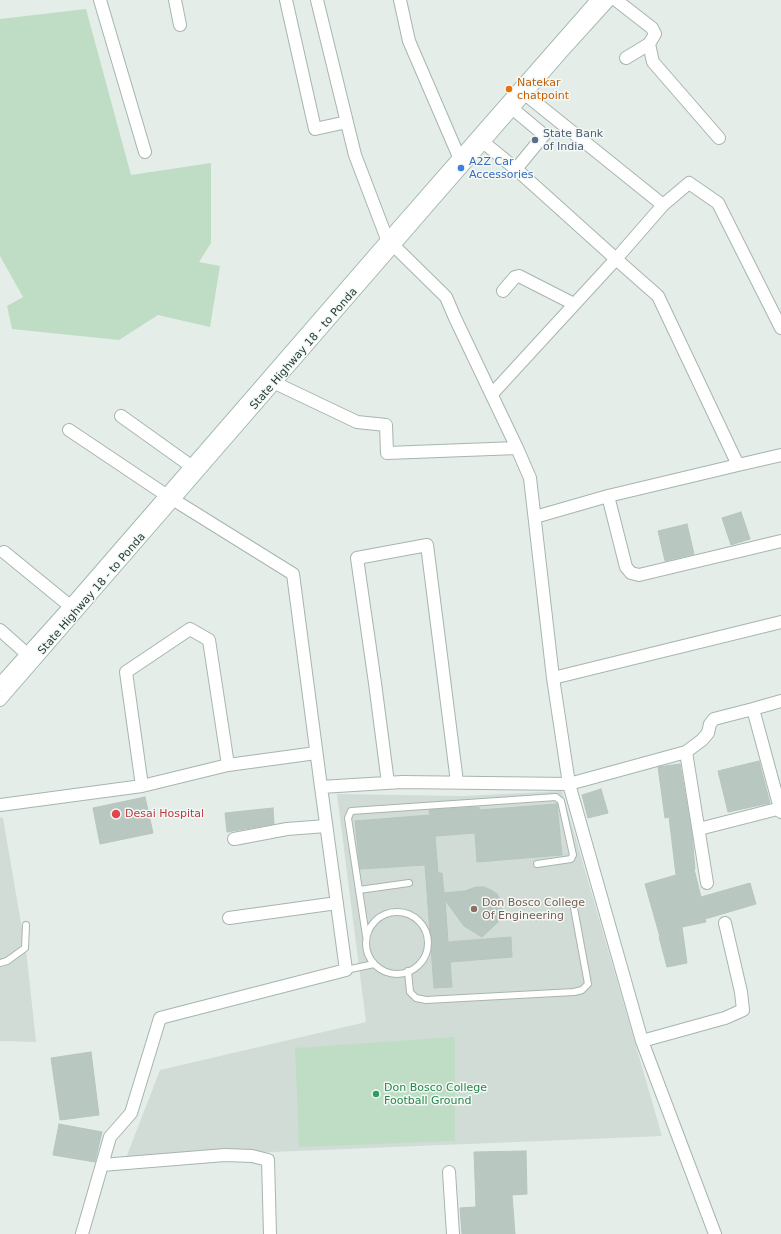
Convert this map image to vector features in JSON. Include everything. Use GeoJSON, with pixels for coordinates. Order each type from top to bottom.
{"type":"FeatureCollection","features":[{"type":"Feature","properties":{"kind":"street"},"geometry":{"type":"LineString","coordinates":[[100,0],[145,152]]}},
{"type":"Feature","properties":{"kind":"street"},"geometry":{"type":"LineString","coordinates":[[175,0],[180,25]]}},
{"type":"Feature","properties":{"kind":"street"},"geometry":{"type":"LineString","coordinates":[[286,0],[314,129],[347,122]]}},
{"type":"Feature","properties":{"kind":"street"},"geometry":{"type":"LineString","coordinates":[[317,0],[355,155],[391,242],[446,297],[530,478],[553,678],[569,784],[642,1041],[715,1234]]}},
{"type":"Feature","properties":{"kind":"street"},"geometry":{"type":"LineString","coordinates":[[400,0],[408,41],[459,157]]}},
{"type":"Feature","properties":{"kind":"street","name":"State Highway 18 - to Ponda"},"geometry":{"type":"LineString","coordinates":[[0,684],[275,383],[459,157],[597,0]]}},
{"type":"Feature","properties":{"kind":"street","name":"State Highway 18 - to Ponda"},"geometry":{"type":"LineString","coordinates":[[0,700],[170,497],[191,466],[609,0]]}},
{"type":"Feature","properties":{"kind":"street"},"geometry":{"type":"LineString","coordinates":[[616,0],[652,28],[655,34],[649,44],[626,58]]}},
{"type":"Feature","properties":{"kind":"street"},"geometry":{"type":"LineString","coordinates":[[649,44],[653,62],[719,138]]}},
{"type":"Feature","properties":{"kind":"street"},"geometry":{"type":"LineString","coordinates":[[526,94],[663,205]]}},
{"type":"Feature","properties":{"kind":"street"},"geometry":{"type":"LineString","coordinates":[[512,109],[544,135],[516,169]]}},
{"type":"Feature","properties":{"kind":"street"},"geometry":{"type":"LineString","coordinates":[[483,142],[516,169],[658,296],[738,465]]}},
{"type":"Feature","properties":{"kind":"street"},"geometry":{"type":"LineString","coordinates":[[492,394],[616,259],[663,205],[689,183],[718,203],[781,328]]}},
{"type":"Feature","properties":{"kind":"street"},"geometry":{"type":"LineString","coordinates":[[503,291],[514,277],[519,276],[574,304]]}},
{"type":"Feature","properties":{"kind":"street"},"geometry":{"type":"LineString","coordinates":[[275,383],[357,422],[386,426],[387,454],[517,448]]}},
{"type":"Feature","properties":{"kind":"street"},"geometry":{"type":"LineString","coordinates":[[121,416],[191,466]]}},
{"type":"Feature","properties":{"kind":"street"},"geometry":{"type":"LineString","coordinates":[[69,430],[170,497],[293,574],[346,970],[160,1018],[131,1113],[110,1137],[82,1234]]}},
{"type":"Feature","properties":{"kind":"street"},"geometry":{"type":"LineString","coordinates":[[535,517],[608,496],[781,455]]}},
{"type":"Feature","properties":{"kind":"street"},"geometry":{"type":"LineString","coordinates":[[608,496],[626,567],[630,573],[639,575],[781,541]]}},
{"type":"Feature","properties":{"kind":"street"},"geometry":{"type":"LineString","coordinates":[[388,783],[357,558],[428,544],[457,782]]}},
{"type":"Feature","properties":{"kind":"street"},"geometry":{"type":"LineString","coordinates":[[4,552],[70,606]]}},
{"type":"Feature","properties":{"kind":"street"},"geometry":{"type":"LineString","coordinates":[[553,678],[781,622]]}},
{"type":"Feature","properties":{"kind":"street"},"geometry":{"type":"LineString","coordinates":[[142,786],[126,672],[190,629],[209,640],[228,766]]}},
{"type":"Feature","properties":{"kind":"street"},"geometry":{"type":"LineString","coordinates":[[0,630],[27,654]]}},
{"type":"Feature","properties":{"kind":"street"},"geometry":{"type":"LineString","coordinates":[[321,787],[388,783],[457,782],[569,784],[686,752],[702,740],[708,733],[710,724],[714,719],[781,701]]}},
{"type":"Feature","properties":{"kind":"street"},"geometry":{"type":"LineString","coordinates":[[699,829],[781,809],[753,709]]}},
{"type":"Feature","properties":{"kind":"street"},"geometry":{"type":"LineString","coordinates":[[686,752],[707,883]]}},
{"type":"Feature","properties":{"kind":"street"},"geometry":{"type":"LineString","coordinates":[[0,805],[142,786],[228,766],[316,753]]}},
{"type":"Feature","properties":{"kind":"street"},"geometry":{"type":"LineString","coordinates":[[234,839],[288,829],[326,826]]}},
{"type":"Feature","properties":{"kind":"street"},"geometry":{"type":"LineString","coordinates":[[229,918],[337,903]]}},
{"type":"Feature","properties":{"kind":"street"},"geometry":{"type":"LineString","coordinates":[[642,1041],[725,1018],[743,1010],[741,992],[725,923]]}},
{"type":"Feature","properties":{"kind":"street"},"geometry":{"type":"LineString","coordinates":[[102,1165],[225,1155],[252,1156],[268,1160],[270,1234]]}},
{"type":"Feature","properties":{"kind":"street"},"geometry":{"type":"LineString","coordinates":[[449,1172],[454,1234]]}},
{"type":"Feature","properties":{"kind":"lane"},"geometry":{"type":"LineString","coordinates":[[366,936],[370,926],[377,918],[386,913],[396,911],[406,912],[416,917],[423,925],[427,934],[428,944],[426,954],[420,963],[408,972],[392,974],[382,971],[368,956],[365,946],[366,936],[348,818],[351,811],[556,797],[561,801],[573,856],[571,859],[538,864]]}},
{"type":"Feature","properties":{"kind":"lane"},"geometry":{"type":"LineString","coordinates":[[359,890],[409,884]]}},
{"type":"Feature","properties":{"kind":"lane"},"geometry":{"type":"LineString","coordinates":[[408,972],[410,992],[416,998],[426,1000],[574,992],[582,990],[588,984],[574,908]]}},
{"type":"Feature","properties":{"kind":"lane"},"geometry":{"type":"LineString","coordinates":[[0,962],[7,961],[25,948],[26,926]]}},
{"type":"Feature","properties":{"kind":"lane"},"geometry":{"type":"LineString","coordinates":[[346,970],[374,964]]}},
{"type":"Feature","properties":{"kind":"shaded area","name":"Don Bosco College Of Engineering"},"geometry":{"type":"Polygon","coordinates":[[[562,791],[662,1136],[126,1158],[160,1070],[366,1022],[337,794],[464,796],[562,791]]]}},
{"type":"Feature","properties":{"kind":"shaded area"},"geometry":{"type":"Polygon","coordinates":[[[0,817],[3,818],[27,958],[36,1042],[0,1041],[0,817]]]}},
{"type":"Feature","properties":{"kind":"green space"},"geometry":{"type":"Polygon","coordinates":[[[86,9],[131,175],[211,163],[211,243],[199,262],[220,266],[210,327],[158,315],[119,340],[12,329],[7,306],[23,297],[0,256],[0,19],[86,9]]]}},
{"type":"Feature","properties":{"kind":"green space","name":"Don Bosco College Football Ground"},"geometry":{"type":"Polygon","coordinates":[[[455,1037],[455,1141],[299,1147],[295,1048],[455,1037]]]}},
{"type":"Feature","properties":{"kind":"building"},"geometry":{"type":"Polygon","coordinates":[[[741,512],[750,539],[731,545],[722,518],[741,512]]]}},
{"type":"Feature","properties":{"kind":"building"},"geometry":{"type":"Polygon","coordinates":[[[687,524],[694,554],[665,561],[658,531],[687,524]]]}},
{"type":"Feature","properties":{"kind":"building"},"geometry":{"type":"Polygon","coordinates":[[[759,761],[770,803],[728,812],[718,771],[759,761]]]}},
{"type":"Feature","properties":{"kind":"building"},"geometry":{"type":"Polygon","coordinates":[[[680,764],[692,834],[694,869],[701,897],[750,883],[756,904],[705,919],[706,922],[682,927],[687,963],[667,967],[645,884],[676,875],[669,817],[665,818],[658,767],[680,764]]]}},
{"type":"Feature","properties":{"kind":"building"},"geometry":{"type":"Polygon","coordinates":[[[601,789],[608,813],[588,818],[582,795],[601,789]]]}},
{"type":"Feature","properties":{"kind":"building"},"geometry":{"type":"Polygon","coordinates":[[[145,797],[153,833],[100,844],[93,808],[145,797]]]}},
{"type":"Feature","properties":{"kind":"building"},"geometry":{"type":"Polygon","coordinates":[[[557,804],[562,855],[477,862],[475,833],[435,836],[438,873],[442,873],[444,893],[484,887],[497,894],[501,901],[502,908],[501,916],[497,923],[482,937],[464,926],[445,900],[448,942],[511,937],[512,957],[450,962],[452,987],[434,988],[425,865],[360,869],[355,821],[430,815],[429,810],[479,807],[479,810],[557,804]]]}},
{"type":"Feature","properties":{"kind":"building"},"geometry":{"type":"Polygon","coordinates":[[[273,808],[274,824],[227,832],[225,813],[273,808]]]}},
{"type":"Feature","properties":{"kind":"building"},"geometry":{"type":"Polygon","coordinates":[[[91,1052],[99,1115],[60,1120],[51,1058],[91,1052]]]}},
{"type":"Feature","properties":{"kind":"building"},"geometry":{"type":"Polygon","coordinates":[[[59,1124],[102,1132],[95,1162],[53,1155],[59,1124]]]}},
{"type":"Feature","properties":{"kind":"building"},"geometry":{"type":"Polygon","coordinates":[[[526,1151],[527,1194],[512,1195],[515,1234],[462,1234],[460,1208],[476,1207],[474,1152],[526,1151]]]}},
{"type":"Feature","properties":{"kind":"place","name":"Natekar chatpoint"},"geometry":{"type":"Point","coordinates":[509,89]}},
{"type":"Feature","properties":{"kind":"place","name":"State Bank of India"},"geometry":{"type":"Point","coordinates":[535,140]}},
{"type":"Feature","properties":{"kind":"place","name":"A2Z Car Accessories"},"geometry":{"type":"Point","coordinates":[461,168]}},
{"type":"Feature","properties":{"kind":"place","name":"Desai Hospital"},"geometry":{"type":"Point","coordinates":[116,814]}},
{"type":"Feature","properties":{"kind":"place","name":"Don Bosco College Of Engineering"},"geometry":{"type":"Point","coordinates":[474,909]}},
{"type":"Feature","properties":{"kind":"place","name":"Don Bosco College Football Ground"},"geometry":{"type":"Point","coordinates":[376,1094]}}]}
